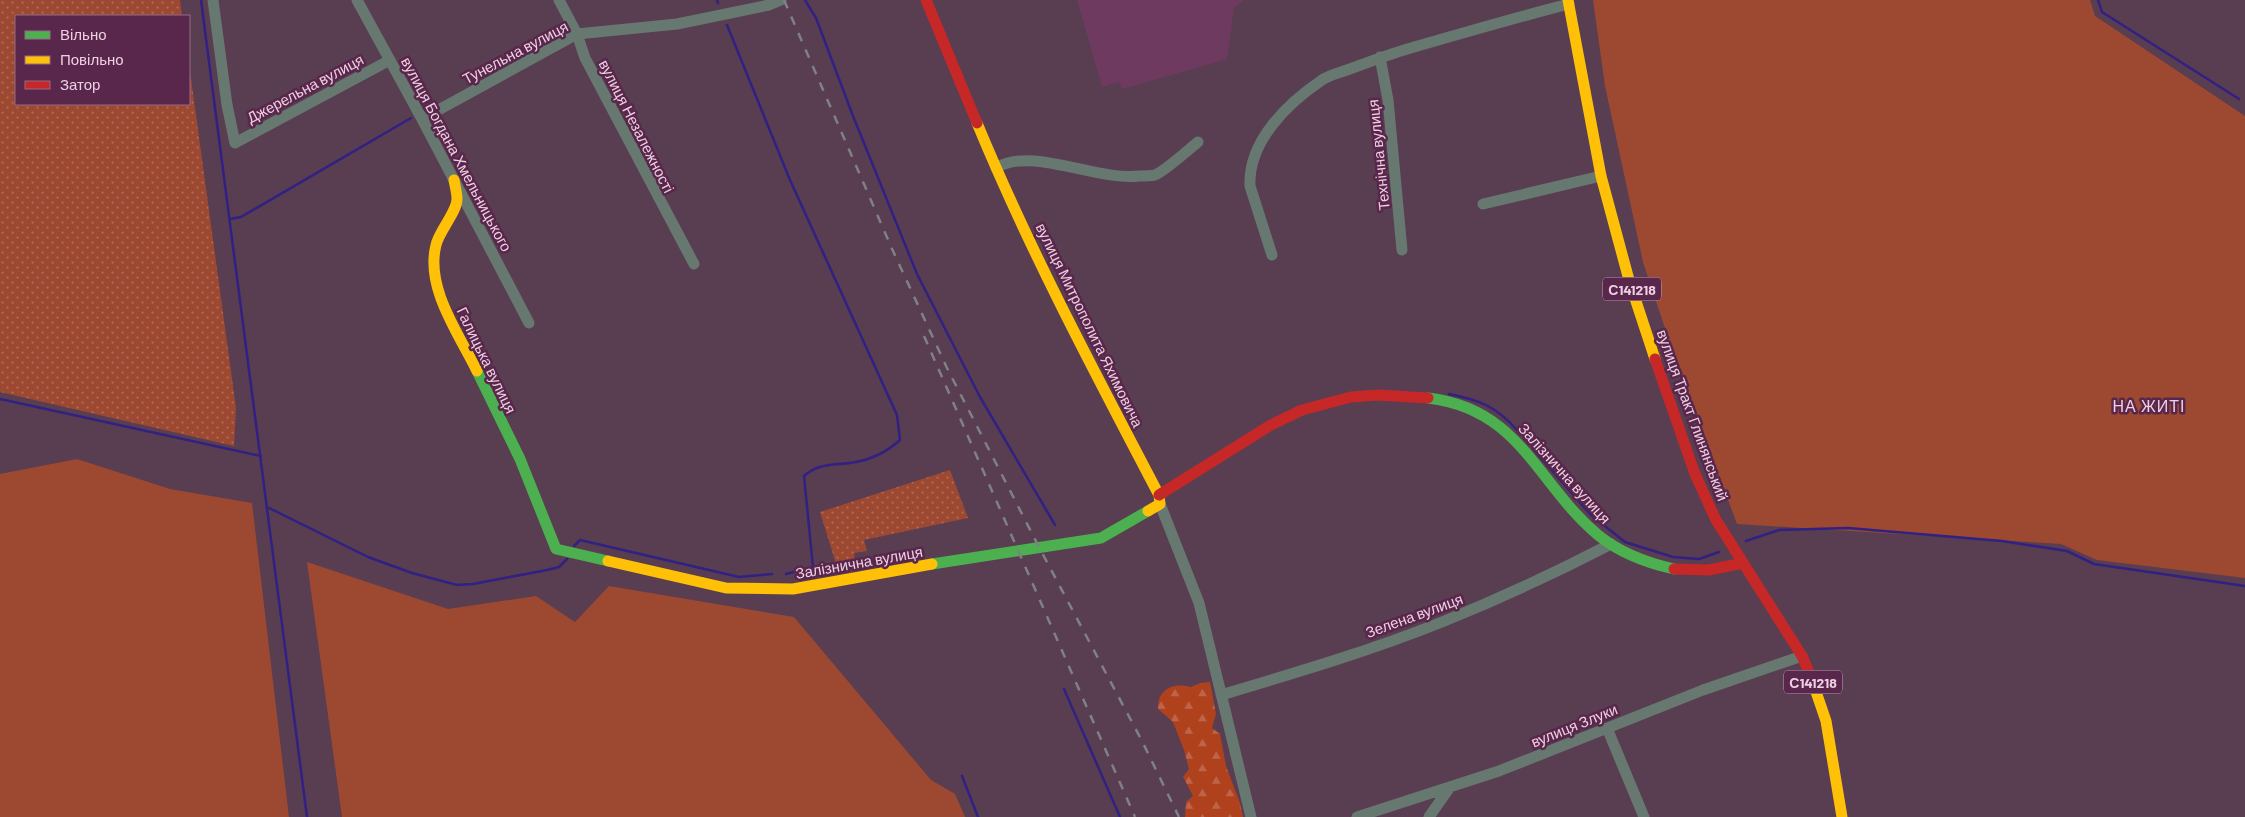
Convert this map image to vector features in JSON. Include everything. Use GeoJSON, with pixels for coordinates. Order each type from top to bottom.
{"type":"FeatureCollection","features":[{"type":"Feature","properties":{"kind":"street","name":"Джерельна вулиця"},"geometry":{"type":"LineString","coordinates":[[213,0],[227,105],[235,143],[390,60]]}},
{"type":"Feature","properties":{"kind":"street","name":"вулиця Богдана Хмельницького"},"geometry":{"type":"LineString","coordinates":[[357,0],[422,118],[530,323]]}},
{"type":"Feature","properties":{"kind":"street","name":"вулиця Незалежності"},"geometry":{"type":"LineString","coordinates":[[559,0],[577,34],[589,66],[694,264]]}},
{"type":"Feature","properties":{"kind":"street","name":"вулиця Митрополита Яхимовича"},"geometry":{"type":"LineString","coordinates":[[926,0],[996,168],[1067,318],[1159,500]]}},
{"type":"Feature","properties":{"kind":"street","name":"Тунельна вулиця"},"geometry":{"type":"LineString","coordinates":[[422,118],[577,34],[677,24],[722,16],[778,1]]}},
{"type":"Feature","properties":{"kind":"street"},"geometry":{"type":"LineString","coordinates":[[1272,255],[1250,186],[1252,164],[1266,133],[1289,106],[1324,79],[1380,57],[1569,2]]}},
{"type":"Feature","properties":{"kind":"street","name":"вулиця Тракт Глинянський"},"geometry":{"type":"LineString","coordinates":[[1569,2],[1602,176],[1629,280],[1692,465],[1716,520],[1802,656],[1816,689],[1826,721],[1842,817]]}},
{"type":"Feature","properties":{"kind":"street","name":"Технічна вулиця"},"geometry":{"type":"LineString","coordinates":[[1380,57],[1388,100],[1402,250]]}},
{"type":"Feature","properties":{"kind":"street"},"geometry":{"type":"LineString","coordinates":[[996,168],[1005,162],[1029,160],[1126,178],[1155,175],[1198,142]]}},
{"type":"Feature","properties":{"kind":"street"},"geometry":{"type":"LineString","coordinates":[[1482,204],[1602,176]]}},
{"type":"Feature","properties":{"kind":"street","name":"Галицька вулиця"},"geometry":{"type":"LineString","coordinates":[[454,180],[457,201],[436,244],[434,262],[436,283],[445,307],[520,459],[556,549]]}},
{"type":"Feature","properties":{"kind":"street","name":"Залізнична вулиця"},"geometry":{"type":"LineString","coordinates":[[556,549],[726,588],[793,589],[992,554],[1101,538],[1279,420],[1301,410],[1350,397],[1381,394],[1427,398],[1456,403],[1481,413],[1506,429],[1588,526],[1611,544],[1642,559],[1678,570],[1708,570],[1743,563]]}},
{"type":"Feature","properties":{"kind":"street"},"geometry":{"type":"LineString","coordinates":[[1159,500],[1200,603],[1251,817]]}},
{"type":"Feature","properties":{"kind":"street","name":"Зелена вулиця"},"geometry":{"type":"LineString","coordinates":[[1221,695],[1301,671],[1440,623],[1547,577],[1611,544]]}},
{"type":"Feature","properties":{"kind":"street","name":"вулиця Злуки"},"geometry":{"type":"LineString","coordinates":[[1356,817],[1499,771],[1703,690],[1802,656]]}},
{"type":"Feature","properties":{"kind":"street"},"geometry":{"type":"LineString","coordinates":[[1607,728],[1644,817]]}},
{"type":"Feature","properties":{"kind":"street"},"geometry":{"type":"LineString","coordinates":[[1429,817],[1450,787]]}},
{"type":"Feature","properties":{"kind":"shaded area"},"geometry":{"type":"Polygon","coordinates":[[[0,0],[180,0],[182,15],[15,15],[15,105],[190,105],[190,71],[236,408],[234,446],[0,392],[0,0]]]}},
{"type":"Feature","properties":{"kind":"shaded area"},"geometry":{"type":"Polygon","coordinates":[[[1077,0],[1244,0],[1234,8],[1227,59],[1122,89],[1119,82],[1102,87],[1077,0]]]}},
{"type":"Feature","properties":{"kind":"shaded area"},"geometry":{"type":"Polygon","coordinates":[[[1593,0],[2090,0],[2095,16],[2245,116],[2245,578],[2097,560],[2061,544],[1737,524],[1675,358],[1643,262],[1605,86],[1593,0]]]}},
{"type":"Feature","properties":{"kind":"shaded area"},"geometry":{"type":"Polygon","coordinates":[[[77,459],[170,489],[252,503],[289,817],[0,817],[0,474],[77,459]]]}},
{"type":"Feature","properties":{"kind":"shaded area"},"geometry":{"type":"Polygon","coordinates":[[[950,470],[968,518],[864,540],[867,551],[854,553],[856,567],[837,567],[820,512],[950,470]]]}},
{"type":"Feature","properties":{"kind":"shaded area"},"geometry":{"type":"Polygon","coordinates":[[[307,562],[448,609],[536,596],[575,622],[609,586],[794,617],[931,780],[955,794],[965,817],[342,817],[307,562]]]}},
{"type":"Feature","properties":{"kind":"green space"},"geometry":{"type":"Polygon","coordinates":[[[1210,682],[1216,714],[1212,728],[1220,734],[1226,766],[1240,803],[1243,817],[1185,817],[1186,802],[1193,796],[1183,777],[1189,769],[1173,722],[1158,709],[1160,696],[1173,686],[1191,687],[1200,683],[1210,682]]]}},
{"type":"Feature","properties":{"kind":"waterway"},"geometry":{"type":"LineString","coordinates":[[201,0],[307,817]]}},
{"type":"Feature","properties":{"kind":"waterway"},"geometry":{"type":"LineString","coordinates":[[805,0],[816,18],[853,116],[917,274],[980,397],[1055,525]]}},
{"type":"Feature","properties":{"kind":"waterway"},"geometry":{"type":"LineString","coordinates":[[2098,0],[2102,12],[2239,99]]}},
{"type":"Feature","properties":{"kind":"waterway"},"geometry":{"type":"LineString","coordinates":[[727,25],[790,180],[897,415],[900,440],[874,457],[856,462],[822,466],[804,476],[813,567],[786,574]]}},
{"type":"Feature","properties":{"kind":"waterway"},"geometry":{"type":"LineString","coordinates":[[230,219],[241,217],[411,118]]}},
{"type":"Feature","properties":{"kind":"waterway"},"geometry":{"type":"LineString","coordinates":[[1449,394],[1486,405],[1502,415],[1517,430]]}},
{"type":"Feature","properties":{"kind":"waterway"},"geometry":{"type":"LineString","coordinates":[[0,399],[261,456]]}},
{"type":"Feature","properties":{"kind":"waterway"},"geometry":{"type":"LineString","coordinates":[[1535,451],[1591,515],[1625,542],[1673,557],[1699,559],[1719,552]]}},
{"type":"Feature","properties":{"kind":"waterway"},"geometry":{"type":"LineString","coordinates":[[269,508],[368,557],[412,573],[457,585],[473,584],[547,570],[559,567],[567,559]]}},
{"type":"Feature","properties":{"kind":"waterway"},"geometry":{"type":"LineString","coordinates":[[1746,541],[1779,530],[1848,528],[2002,541],[2067,551],[2094,564],[2245,586]]}},
{"type":"Feature","properties":{"kind":"waterway"},"geometry":{"type":"LineString","coordinates":[[574,546],[580,540],[739,577],[772,574]]}},
{"type":"Feature","properties":{"kind":"waterway"},"geometry":{"type":"LineString","coordinates":[[1064,689],[1120,817]]}},
{"type":"Feature","properties":{"kind":"waterway"},"geometry":{"type":"LineString","coordinates":[[962,776],[978,817]]}},
{"type":"Feature","properties":{"kind":"railway"},"geometry":{"type":"LineString","coordinates":[[784,0],[893,251],[947,368],[1142,741],[1179,817]]}},
{"type":"Feature","properties":{"kind":"railway"},"geometry":{"type":"LineString","coordinates":[[924,336],[1135,817]]}},
{"type":"Feature","properties":{"kind":"traffic: fast"},"geometry":{"type":"LineString","coordinates":[[477,371],[520,459],[556,549],[608,561]]}},
{"type":"Feature","properties":{"kind":"traffic: fast"},"geometry":{"type":"LineString","coordinates":[[1428,398],[1459,405],[1485,417],[1506,432],[1525,451],[1577,515],[1598,535],[1615,547],[1634,556],[1674,569]]}},
{"type":"Feature","properties":{"kind":"traffic: fast"},"geometry":{"type":"LineString","coordinates":[[932,564],[1101,538],[1148,511]]}},
{"type":"Feature","properties":{"kind":"traffic: slow"},"geometry":{"type":"LineString","coordinates":[[1568,0],[1601,176],[1629,280],[1655,359]]}},
{"type":"Feature","properties":{"kind":"traffic: slow"},"geometry":{"type":"LineString","coordinates":[[977,123],[1041,265],[1159,495],[1160,504],[1148,511]]}},
{"type":"Feature","properties":{"kind":"traffic: slow"},"geometry":{"type":"LineString","coordinates":[[454,180],[457,197],[456,204],[436,245],[434,261],[435,278],[439,294],[453,326],[477,371]]}},
{"type":"Feature","properties":{"kind":"traffic: slow"},"geometry":{"type":"LineString","coordinates":[[608,561],[726,588],[793,589],[932,564]]}},
{"type":"Feature","properties":{"kind":"traffic: slow"},"geometry":{"type":"LineString","coordinates":[[1811,677],[1826,721],[1842,817]]}},
{"type":"Feature","properties":{"kind":"traffic: jam"},"geometry":{"type":"LineString","coordinates":[[926,0],[977,123]]}},
{"type":"Feature","properties":{"kind":"traffic: jam"},"geometry":{"type":"LineString","coordinates":[[1655,359],[1695,474],[1716,520],[1802,656],[1811,677]]}},
{"type":"Feature","properties":{"kind":"traffic: jam"},"geometry":{"type":"LineString","coordinates":[[1159,495],[1271,425],[1302,410],[1351,397],[1378,395],[1428,398]]}},
{"type":"Feature","properties":{"kind":"traffic: jam"},"geometry":{"type":"LineString","coordinates":[[1674,569],[1709,570],[1743,563]]}},
{"type":"Feature","properties":{"kind":"district","name":"НА ЖИТІ"},"geometry":{"type":"Point","coordinates":[2149,405]}}]}
